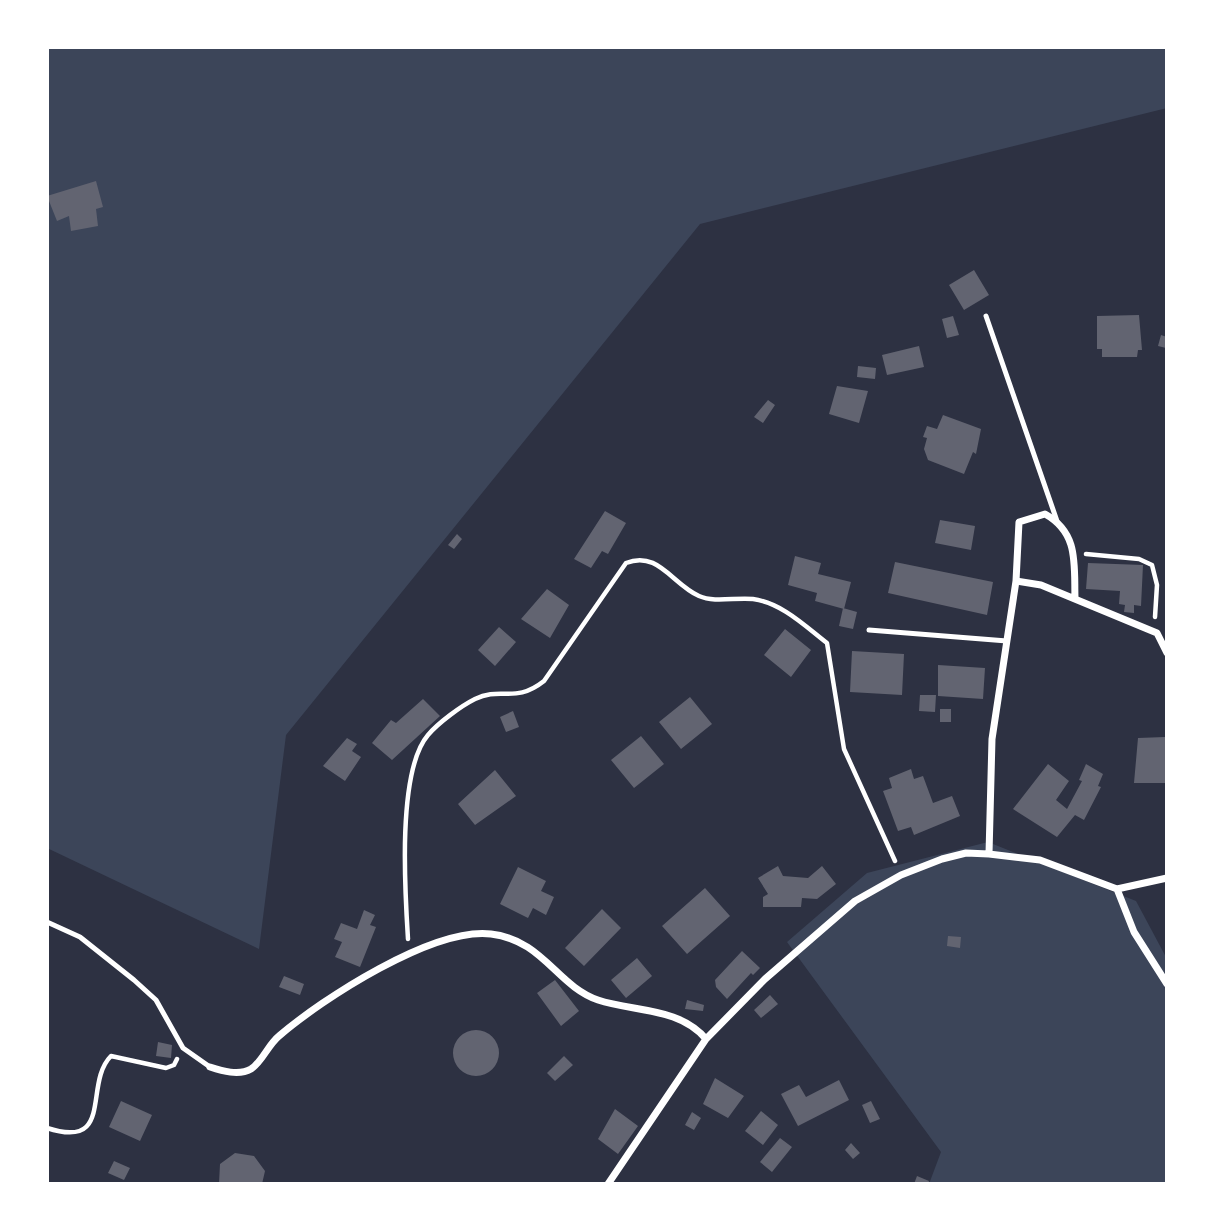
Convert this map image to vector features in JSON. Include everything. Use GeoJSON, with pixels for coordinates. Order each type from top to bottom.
{"type":"FeatureCollection","features":[{"type":"Feature","properties":{"kind":"street"},"geometry":{"type":"LineString","coordinates":[[989,853],[992,739],[1016,581],[1019,522],[1045,514],[1057,521],[1067,532],[1074,553],[1075,598]]}},
{"type":"Feature","properties":{"kind":"street"},"geometry":{"type":"LineString","coordinates":[[1016,581],[1041,585],[1157,633],[1167,653]]}},
{"type":"Feature","properties":{"kind":"street"},"geometry":{"type":"LineString","coordinates":[[608,1184],[706,1039],[765,979],[855,901],[901,875],[954,856],[989,853],[1040,860],[1117,889],[1167,878]]}},
{"type":"Feature","properties":{"kind":"street"},"geometry":{"type":"LineString","coordinates":[[1117,889],[1135,932],[1167,985]]}},
{"type":"Feature","properties":{"kind":"street"},"geometry":{"type":"LineString","coordinates":[[210,1067],[228,1073],[250,1069],[278,1037],[388,963],[438,942],[488,933],[533,948],[597,1000],[633,1006],[678,1019],[696,1027],[706,1039]]}},
{"type":"Feature","properties":{"kind":"lane"},"geometry":{"type":"LineString","coordinates":[[986,317],[1057,521]]}},
{"type":"Feature","properties":{"kind":"lane"},"geometry":{"type":"LineString","coordinates":[[869,630],[1007,641]]}},
{"type":"Feature","properties":{"kind":"lane"},"geometry":{"type":"LineString","coordinates":[[47,922],[80,937],[156,1000],[183,1048],[210,1067]]}},
{"type":"Feature","properties":{"kind":"path"},"geometry":{"type":"LineString","coordinates":[[1074,553],[1139,559],[1152,565],[1157,585],[1154,606],[1157,633]]}},
{"type":"Feature","properties":{"kind":"path"},"geometry":{"type":"LineString","coordinates":[[409,954],[404,874],[405,823],[417,754],[428,734],[475,699],[495,694],[516,696],[533,691],[544,681],[626,563],[639,558],[650,560],[698,596],[755,599],[787,612],[827,643],[844,748],[901,875]]}},
{"type":"Feature","properties":{"kind":"path"},"geometry":{"type":"LineString","coordinates":[[47,1128],[66,1134],[85,1128],[95,1116],[99,1075],[111,1056],[166,1068],[174,1065],[183,1048]]}},
{"type":"Feature","properties":{"kind":"shaded area"},"geometry":{"type":"Polygon","coordinates":[[[47,47],[1167,47],[1167,108],[700,224],[286,735],[259,949],[47,848],[47,47]]]}},
{"type":"Feature","properties":{"kind":"shaded area"},"geometry":{"type":"Polygon","coordinates":[[[988,842],[1136,901],[1167,959],[1167,1184],[929,1184],[941,1152],[787,942],[867,873],[988,842]]]}},
{"type":"Feature","properties":{"kind":"building"},"geometry":{"type":"Polygon","coordinates":[[[96,181],[103,207],[96,209],[98,226],[71,231],[69,216],[57,221],[47,196],[96,181]]]}},
{"type":"Feature","properties":{"kind":"building"},"geometry":{"type":"Polygon","coordinates":[[[974,270],[989,295],[964,310],[949,285],[974,270]]]}},
{"type":"Feature","properties":{"kind":"building"},"geometry":{"type":"Polygon","coordinates":[[[1139,315],[1142,350],[1138,350],[1137,357],[1102,357],[1102,349],[1097,349],[1097,316],[1139,315]]]}},
{"type":"Feature","properties":{"kind":"building"},"geometry":{"type":"Polygon","coordinates":[[[953,316],[959,335],[947,338],[942,319],[953,316]]]}},
{"type":"Feature","properties":{"kind":"building"},"geometry":{"type":"Polygon","coordinates":[[[1161,335],[1167,337],[1166,348],[1158,346],[1161,335]]]}},
{"type":"Feature","properties":{"kind":"building"},"geometry":{"type":"Polygon","coordinates":[[[919,346],[924,367],[887,375],[882,355],[919,346]]]}},
{"type":"Feature","properties":{"kind":"building"},"geometry":{"type":"Polygon","coordinates":[[[858,366],[876,368],[875,379],[857,377],[858,366]]]}},
{"type":"Feature","properties":{"kind":"building"},"geometry":{"type":"Polygon","coordinates":[[[837,386],[868,391],[859,423],[829,414],[837,386]]]}},
{"type":"Feature","properties":{"kind":"building"},"geometry":{"type":"Polygon","coordinates":[[[768,400],[775,405],[763,423],[754,417],[768,400]]]}},
{"type":"Feature","properties":{"kind":"building"},"geometry":{"type":"Polygon","coordinates":[[[943,415],[981,429],[976,454],[973,452],[964,474],[928,460],[924,449],[927,438],[923,437],[927,426],[937,429],[943,415]]]}},
{"type":"Feature","properties":{"kind":"building"},"geometry":{"type":"Polygon","coordinates":[[[605,511],[626,523],[608,554],[602,551],[591,568],[574,559],[605,511]]]}},
{"type":"Feature","properties":{"kind":"building"},"geometry":{"type":"Polygon","coordinates":[[[940,520],[975,526],[971,550],[935,543],[940,520]]]}},
{"type":"Feature","properties":{"kind":"building"},"geometry":{"type":"Polygon","coordinates":[[[457,534],[462,539],[454,549],[448,545],[457,534]]]}},
{"type":"Feature","properties":{"kind":"building"},"geometry":{"type":"Polygon","coordinates":[[[795,556],[821,563],[818,574],[851,582],[844,609],[815,601],[817,593],[788,585],[795,556]]]}},
{"type":"Feature","properties":{"kind":"building"},"geometry":{"type":"Polygon","coordinates":[[[895,562],[993,582],[987,615],[888,593],[895,562]]]}},
{"type":"Feature","properties":{"kind":"building"},"geometry":{"type":"Polygon","coordinates":[[[1088,563],[1143,565],[1141,606],[1134,605],[1134,613],[1124,612],[1125,605],[1119,604],[1120,591],[1086,589],[1088,563]]]}},
{"type":"Feature","properties":{"kind":"building"},"geometry":{"type":"Polygon","coordinates":[[[547,589],[569,605],[550,638],[521,619],[547,589]]]}},
{"type":"Feature","properties":{"kind":"building"},"geometry":{"type":"Polygon","coordinates":[[[843,608],[857,612],[853,629],[839,626],[843,608]]]}},
{"type":"Feature","properties":{"kind":"building"},"geometry":{"type":"Polygon","coordinates":[[[499,627],[516,642],[495,666],[478,650],[499,627]]]}},
{"type":"Feature","properties":{"kind":"building"},"geometry":{"type":"Polygon","coordinates":[[[785,629],[811,650],[791,677],[764,655],[785,629]]]}},
{"type":"Feature","properties":{"kind":"building"},"geometry":{"type":"Polygon","coordinates":[[[852,651],[904,654],[902,695],[850,692],[852,651]]]}},
{"type":"Feature","properties":{"kind":"building"},"geometry":{"type":"Polygon","coordinates":[[[938,665],[985,668],[983,699],[938,696],[938,665]]]}},
{"type":"Feature","properties":{"kind":"building"},"geometry":{"type":"Polygon","coordinates":[[[920,695],[936,695],[935,712],[919,711],[920,695]]]}},
{"type":"Feature","properties":{"kind":"building"},"geometry":{"type":"Polygon","coordinates":[[[690,697],[712,724],[681,749],[659,722],[690,697]]]}},
{"type":"Feature","properties":{"kind":"building"},"geometry":{"type":"Polygon","coordinates":[[[423,699],[440,716],[392,760],[372,743],[391,720],[396,723],[423,699]]]}},
{"type":"Feature","properties":{"kind":"building"},"geometry":{"type":"Polygon","coordinates":[[[940,709],[951,709],[951,722],[940,722],[940,709]]]}},
{"type":"Feature","properties":{"kind":"building"},"geometry":{"type":"Polygon","coordinates":[[[513,711],[519,727],[506,732],[500,717],[513,711]]]}},
{"type":"Feature","properties":{"kind":"building"},"geometry":{"type":"Polygon","coordinates":[[[641,736],[664,764],[634,788],[611,760],[641,736]]]}},
{"type":"Feature","properties":{"kind":"building"},"geometry":{"type":"Polygon","coordinates":[[[1165,737],[1167,783],[1134,783],[1138,738],[1165,737]]]}},
{"type":"Feature","properties":{"kind":"building"},"geometry":{"type":"Polygon","coordinates":[[[347,738],[357,744],[352,751],[361,757],[345,781],[323,766],[347,738]]]}},
{"type":"Feature","properties":{"kind":"building"},"geometry":{"type":"Polygon","coordinates":[[[1048,764],[1069,781],[1056,800],[1067,809],[1082,781],[1079,780],[1086,764],[1103,774],[1098,786],[1101,787],[1084,820],[1075,815],[1057,837],[1013,809],[1048,764]]]}},
{"type":"Feature","properties":{"kind":"building"},"geometry":{"type":"Polygon","coordinates":[[[911,769],[914,779],[923,776],[933,803],[952,796],[960,816],[914,835],[911,827],[898,831],[883,791],[892,788],[889,778],[911,769]]]}},
{"type":"Feature","properties":{"kind":"building"},"geometry":{"type":"Polygon","coordinates":[[[495,770],[516,796],[475,825],[458,804],[495,770]]]}},
{"type":"Feature","properties":{"kind":"building"},"geometry":{"type":"Polygon","coordinates":[[[778,866],[783,876],[808,878],[822,866],[836,884],[817,899],[802,898],[801,907],[763,907],[763,897],[768,894],[758,878],[778,866]]]}},
{"type":"Feature","properties":{"kind":"building"},"geometry":{"type":"Polygon","coordinates":[[[518,867],[546,881],[541,891],[554,897],[546,915],[533,908],[528,918],[500,904],[518,867]]]}},
{"type":"Feature","properties":{"kind":"building"},"geometry":{"type":"Polygon","coordinates":[[[705,888],[730,916],[687,954],[662,926],[705,888]]]}},
{"type":"Feature","properties":{"kind":"building"},"geometry":{"type":"Polygon","coordinates":[[[602,909],[621,928],[584,966],[565,948],[602,909]]]}},
{"type":"Feature","properties":{"kind":"building"},"geometry":{"type":"Polygon","coordinates":[[[364,910],[375,915],[370,925],[376,927],[360,967],[335,957],[342,942],[334,939],[341,923],[357,929],[364,910]]]}},
{"type":"Feature","properties":{"kind":"building"},"geometry":{"type":"Polygon","coordinates":[[[948,936],[961,937],[960,948],[947,946],[948,936]]]}},
{"type":"Feature","properties":{"kind":"building"},"geometry":{"type":"Polygon","coordinates":[[[742,951],[760,968],[753,975],[751,973],[727,999],[716,987],[715,980],[742,951]]]}},
{"type":"Feature","properties":{"kind":"building"},"geometry":{"type":"Polygon","coordinates":[[[637,958],[652,976],[626,998],[611,980],[637,958]]]}},
{"type":"Feature","properties":{"kind":"building"},"geometry":{"type":"Polygon","coordinates":[[[284,976],[304,984],[300,995],[279,987],[284,976]]]}},
{"type":"Feature","properties":{"kind":"building"},"geometry":{"type":"Polygon","coordinates":[[[555,980],[579,1011],[561,1026],[537,993],[555,980]]]}},
{"type":"Feature","properties":{"kind":"building"},"geometry":{"type":"Polygon","coordinates":[[[770,995],[778,1004],[761,1018],[754,1010],[770,995]]]}},
{"type":"Feature","properties":{"kind":"building"},"geometry":{"type":"Polygon","coordinates":[[[687,1000],[704,1005],[703,1011],[685,1009],[687,1000]]]}},
{"type":"Feature","properties":{"kind":"building"},"geometry":{"type":"Polygon","coordinates":[[[476,1030],[492,1037],[499,1053],[492,1069],[476,1076],[460,1069],[453,1053],[460,1037],[476,1030]]]}},
{"type":"Feature","properties":{"kind":"building"},"geometry":{"type":"Polygon","coordinates":[[[158,1042],[172,1045],[171,1058],[156,1056],[158,1042]]]}},
{"type":"Feature","properties":{"kind":"building"},"geometry":{"type":"Polygon","coordinates":[[[564,1056],[573,1065],[555,1081],[547,1073],[564,1056]]]}},
{"type":"Feature","properties":{"kind":"building"},"geometry":{"type":"Polygon","coordinates":[[[715,1078],[744,1096],[728,1118],[703,1104],[715,1078]]]}},
{"type":"Feature","properties":{"kind":"building"},"geometry":{"type":"Polygon","coordinates":[[[839,1080],[849,1100],[798,1126],[781,1094],[799,1085],[806,1097],[839,1080]]]}},
{"type":"Feature","properties":{"kind":"building"},"geometry":{"type":"Polygon","coordinates":[[[121,1101],[152,1115],[140,1141],[109,1127],[121,1101]]]}},
{"type":"Feature","properties":{"kind":"building"},"geometry":{"type":"Polygon","coordinates":[[[871,1101],[880,1119],[870,1123],[862,1105],[871,1101]]]}},
{"type":"Feature","properties":{"kind":"building"},"geometry":{"type":"Polygon","coordinates":[[[615,1109],[638,1126],[618,1154],[598,1139],[615,1109]]]}},
{"type":"Feature","properties":{"kind":"building"},"geometry":{"type":"Polygon","coordinates":[[[761,1111],[778,1125],[763,1145],[745,1131],[761,1111]]]}},
{"type":"Feature","properties":{"kind":"building"},"geometry":{"type":"Polygon","coordinates":[[[692,1112],[701,1118],[694,1130],[685,1125],[692,1112]]]}},
{"type":"Feature","properties":{"kind":"building"},"geometry":{"type":"Polygon","coordinates":[[[780,1138],[792,1147],[772,1172],[760,1162],[780,1138]]]}},
{"type":"Feature","properties":{"kind":"building"},"geometry":{"type":"Polygon","coordinates":[[[851,1143],[860,1153],[853,1159],[845,1150],[851,1143]]]}},
{"type":"Feature","properties":{"kind":"building"},"geometry":{"type":"Polygon","coordinates":[[[235,1153],[254,1156],[265,1171],[262,1184],[219,1184],[220,1164],[235,1153]]]}},
{"type":"Feature","properties":{"kind":"building"},"geometry":{"type":"Polygon","coordinates":[[[114,1161],[130,1168],[124,1180],[108,1173],[114,1161]]]}},
{"type":"Feature","properties":{"kind":"building"},"geometry":{"type":"Polygon","coordinates":[[[917,1176],[929,1181],[928,1184],[914,1184],[917,1176]]]}}]}
